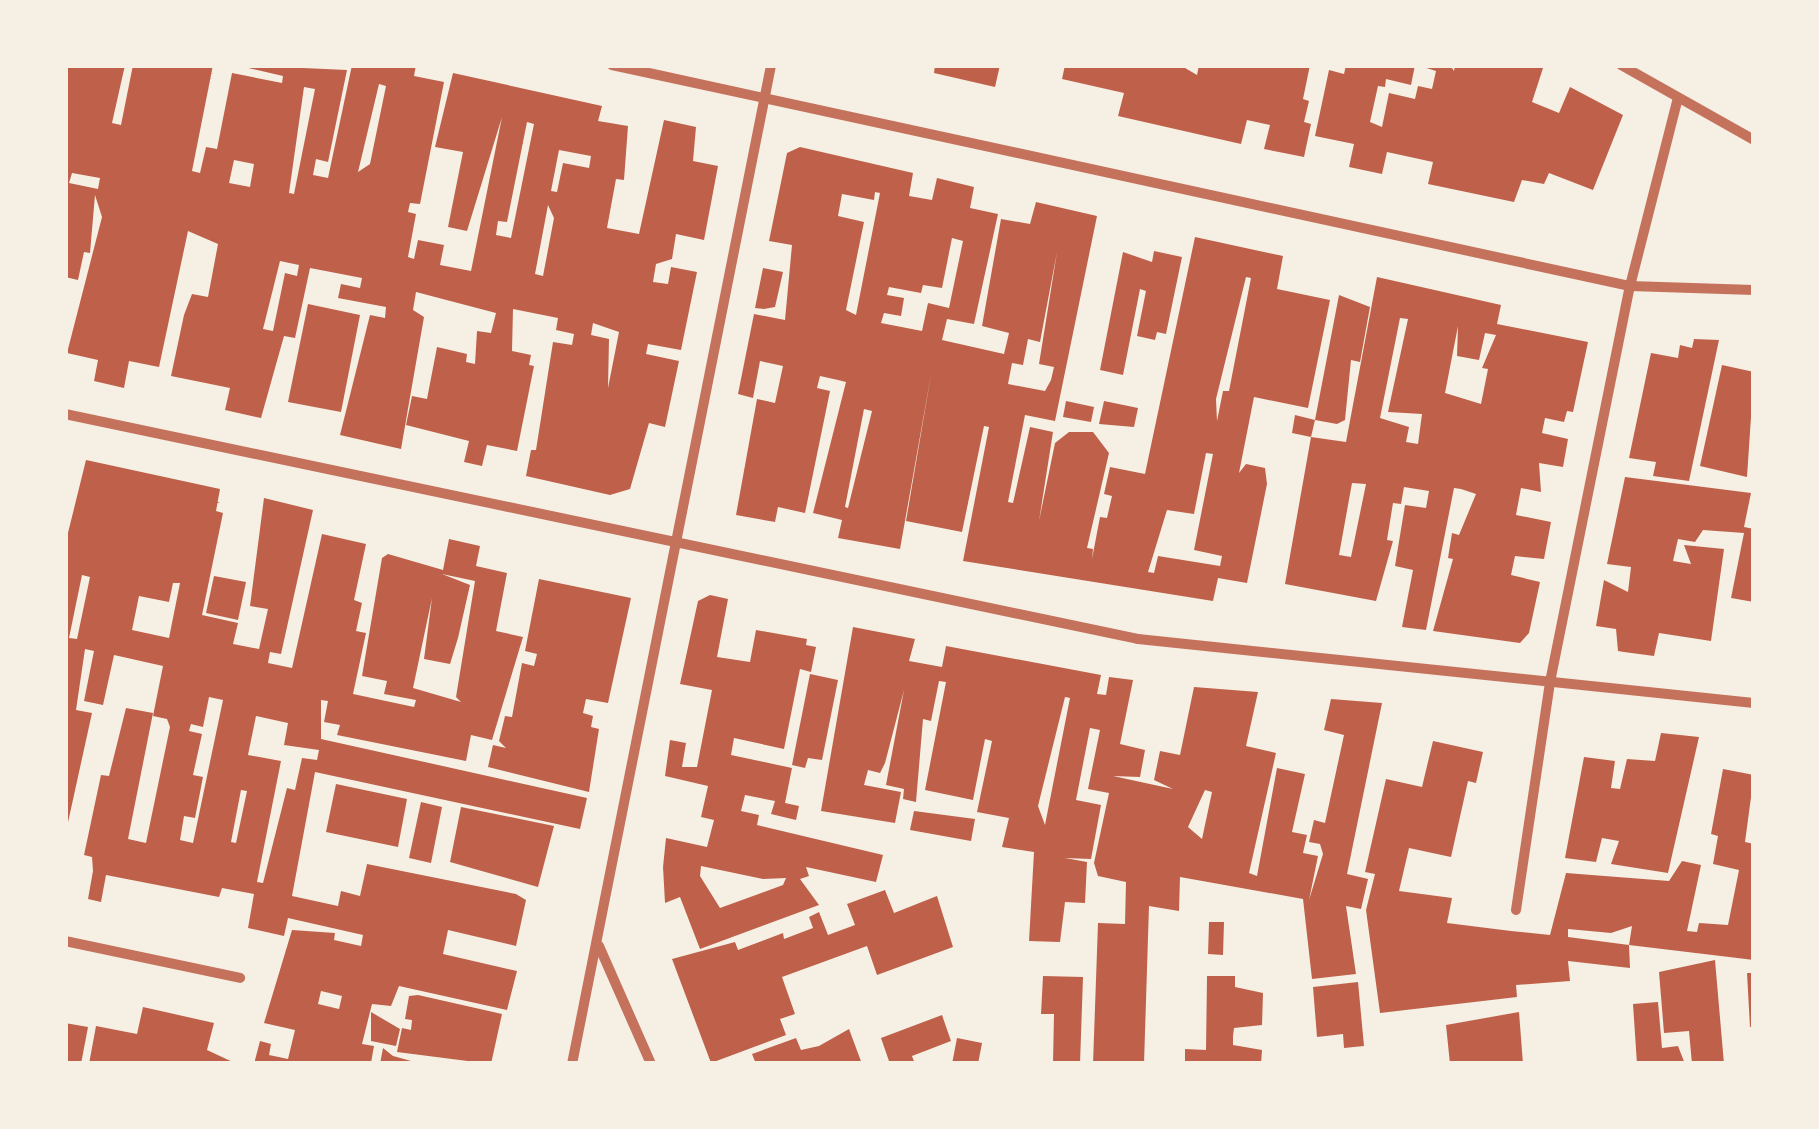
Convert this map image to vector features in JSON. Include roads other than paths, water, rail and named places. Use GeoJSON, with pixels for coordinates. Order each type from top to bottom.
{"type":"FeatureCollection","features":[{"type":"Feature","properties":{"kind":"street"},"geometry":{"type":"LineString","coordinates":[[612,65],[1630,286],[1754,290]]}},
{"type":"Feature","properties":{"kind":"street"},"geometry":{"type":"LineString","coordinates":[[572,1064],[771,65]]}},
{"type":"Feature","properties":{"kind":"street"},"geometry":{"type":"LineString","coordinates":[[1621,65],[1754,140]]}},
{"type":"Feature","properties":{"kind":"street"},"geometry":{"type":"LineString","coordinates":[[1516,910],[1550,682],[1630,286],[1678,98]]}},
{"type":"Feature","properties":{"kind":"street"},"geometry":{"type":"LineString","coordinates":[[65,414],[676,546],[1138,639],[1754,703]]}},
{"type":"Feature","properties":{"kind":"street"},"geometry":{"type":"LineString","coordinates":[[65,940],[240,978]]}},
{"type":"Feature","properties":{"kind":"street"},"geometry":{"type":"LineString","coordinates":[[598,946],[651,1064]]}}]}
